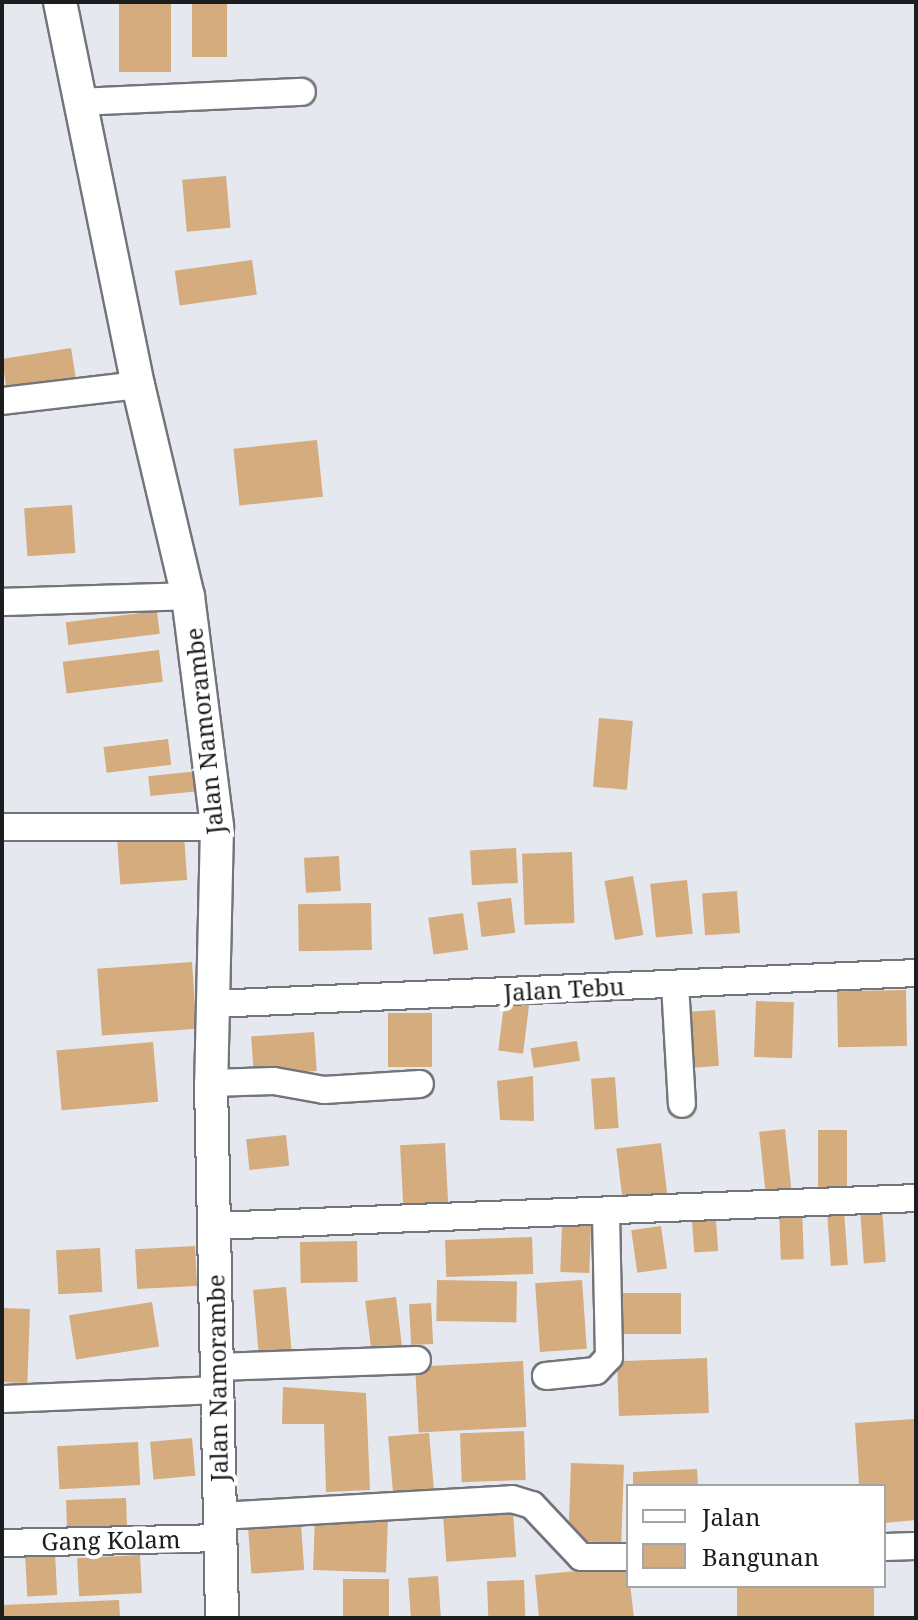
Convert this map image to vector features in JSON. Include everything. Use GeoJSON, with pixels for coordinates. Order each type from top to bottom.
{"type":"FeatureCollection","features":[{"type":"Feature","properties":{"kind":"street","name":"Jalan Namorambe"},"geometry":{"type":"LineString","coordinates":[[60,2],[138,385],[188,596],[217,827],[211,1083],[222,1618]]}},
{"type":"Feature","properties":{"kind":"street"},"geometry":{"type":"LineString","coordinates":[[80,102],[302,92]]}},
{"type":"Feature","properties":{"kind":"street"},"geometry":{"type":"LineString","coordinates":[[2,401],[138,385]]}},
{"type":"Feature","properties":{"kind":"street"},"geometry":{"type":"LineString","coordinates":[[2,602],[188,596]]}},
{"type":"Feature","properties":{"kind":"street"},"geometry":{"type":"LineString","coordinates":[[2,827],[217,827]]}},
{"type":"Feature","properties":{"kind":"street","name":"Jalan Tebu"},"geometry":{"type":"LineString","coordinates":[[212,1004],[916,973]]}},
{"type":"Feature","properties":{"kind":"street"},"geometry":{"type":"LineString","coordinates":[[675,984],[682,1104]]}},
{"type":"Feature","properties":{"kind":"street"},"geometry":{"type":"LineString","coordinates":[[211,1083],[274,1081],[324,1090],[420,1084]]}},
{"type":"Feature","properties":{"kind":"street"},"geometry":{"type":"LineString","coordinates":[[214,1226],[916,1198]]}},
{"type":"Feature","properties":{"kind":"street"},"geometry":{"type":"LineString","coordinates":[[546,1376],[596,1371],[609,1357],[606,1212]]}},
{"type":"Feature","properties":{"kind":"street"},"geometry":{"type":"LineString","coordinates":[[2,1399],[417,1360]]}},
{"type":"Feature","properties":{"kind":"street","name":"Gang Kolam"},"geometry":{"type":"LineString","coordinates":[[2,1543],[220,1527],[512,1499],[532,1505],[581,1557],[626,1557]]}},
{"type":"Feature","properties":{"kind":"street"},"geometry":{"type":"LineString","coordinates":[[886,1547],[916,1546]]}},
{"type":"Feature","properties":{"kind":"building"},"geometry":{"type":"Polygon","coordinates":[[[119,2],[171,2],[171,72],[119,72],[119,2]]]}},
{"type":"Feature","properties":{"kind":"building"},"geometry":{"type":"Polygon","coordinates":[[[192,2],[227,2],[227,57],[192,57],[192,2]]]}},
{"type":"Feature","properties":{"kind":"building"},"geometry":{"type":"Polygon","coordinates":[[[226,176],[231,228],[187,232],[182,180],[226,176]]]}},
{"type":"Feature","properties":{"kind":"building"},"geometry":{"type":"Polygon","coordinates":[[[252,260],[257,295],[180,306],[175,271],[252,260]]]}},
{"type":"Feature","properties":{"kind":"building"},"geometry":{"type":"Polygon","coordinates":[[[71,348],[76,381],[7,392],[2,359],[71,348]]]}},
{"type":"Feature","properties":{"kind":"building"},"geometry":{"type":"Polygon","coordinates":[[[317,440],[323,497],[239,505],[233,449],[317,440]]]}},
{"type":"Feature","properties":{"kind":"building"},"geometry":{"type":"Polygon","coordinates":[[[72,505],[75,553],[27,556],[24,508],[72,505]]]}},
{"type":"Feature","properties":{"kind":"building"},"geometry":{"type":"Polygon","coordinates":[[[157,611],[160,634],[68,645],[66,622],[157,611]]]}},
{"type":"Feature","properties":{"kind":"building"},"geometry":{"type":"Polygon","coordinates":[[[159,650],[163,682],[67,694],[63,662],[159,650]]]}},
{"type":"Feature","properties":{"kind":"building"},"geometry":{"type":"Polygon","coordinates":[[[599,718],[633,721],[627,790],[593,787],[599,718]]]}},
{"type":"Feature","properties":{"kind":"building"},"geometry":{"type":"Polygon","coordinates":[[[168,739],[171,765],[107,773],[103,747],[168,739]]]}},
{"type":"Feature","properties":{"kind":"building"},"geometry":{"type":"Polygon","coordinates":[[[198,771],[200,791],[150,796],[148,776],[198,771]]]}},
{"type":"Feature","properties":{"kind":"building"},"geometry":{"type":"Polygon","coordinates":[[[184,835],[187,880],[120,885],[117,840],[184,835]]]}},
{"type":"Feature","properties":{"kind":"building"},"geometry":{"type":"Polygon","coordinates":[[[516,848],[518,883],[472,885],[470,850],[516,848]]]}},
{"type":"Feature","properties":{"kind":"building"},"geometry":{"type":"Polygon","coordinates":[[[572,852],[574,923],[525,925],[522,854],[572,852]]]}},
{"type":"Feature","properties":{"kind":"building"},"geometry":{"type":"Polygon","coordinates":[[[339,856],[341,891],[306,893],[304,858],[339,856]]]}},
{"type":"Feature","properties":{"kind":"building"},"geometry":{"type":"Polygon","coordinates":[[[633,876],[643,935],[615,940],[604,881],[633,876]]]}},
{"type":"Feature","properties":{"kind":"building"},"geometry":{"type":"Polygon","coordinates":[[[687,880],[693,934],[656,938],[650,884],[687,880]]]}},
{"type":"Feature","properties":{"kind":"building"},"geometry":{"type":"Polygon","coordinates":[[[737,891],[740,933],[705,935],[702,893],[737,891]]]}},
{"type":"Feature","properties":{"kind":"building"},"geometry":{"type":"Polygon","coordinates":[[[511,898],[515,933],[482,937],[477,902],[511,898]]]}},
{"type":"Feature","properties":{"kind":"building"},"geometry":{"type":"Polygon","coordinates":[[[371,903],[372,950],[299,951],[298,904],[371,903]]]}},
{"type":"Feature","properties":{"kind":"building"},"geometry":{"type":"Polygon","coordinates":[[[463,913],[468,950],[433,955],[428,918],[463,913]]]}},
{"type":"Feature","properties":{"kind":"building"},"geometry":{"type":"Polygon","coordinates":[[[192,962],[197,1029],[102,1035],[97,969],[192,962]]]}},
{"type":"Feature","properties":{"kind":"building"},"geometry":{"type":"Polygon","coordinates":[[[906,990],[907,1046],[838,1047],[837,991],[906,990]]]}},
{"type":"Feature","properties":{"kind":"building"},"geometry":{"type":"Polygon","coordinates":[[[505,996],[530,999],[523,1054],[498,1051],[505,996]]]}},
{"type":"Feature","properties":{"kind":"building"},"geometry":{"type":"Polygon","coordinates":[[[756,1001],[794,1002],[792,1058],[754,1057],[756,1001]]]}},
{"type":"Feature","properties":{"kind":"building"},"geometry":{"type":"Polygon","coordinates":[[[715,1010],[719,1066],[690,1068],[686,1012],[715,1010]]]}},
{"type":"Feature","properties":{"kind":"building"},"geometry":{"type":"Polygon","coordinates":[[[388,1013],[432,1013],[432,1067],[388,1067],[388,1013]]]}},
{"type":"Feature","properties":{"kind":"building"},"geometry":{"type":"Polygon","coordinates":[[[314,1032],[317,1071],[254,1075],[251,1036],[314,1032]]]}},
{"type":"Feature","properties":{"kind":"building"},"geometry":{"type":"Polygon","coordinates":[[[577,1041],[580,1061],[534,1068],[531,1048],[577,1041]]]}},
{"type":"Feature","properties":{"kind":"building"},"geometry":{"type":"Polygon","coordinates":[[[153,1042],[158,1102],[62,1110],[56,1050],[153,1042]]]}},
{"type":"Feature","properties":{"kind":"building"},"geometry":{"type":"Polygon","coordinates":[[[533,1076],[534,1121],[500,1120],[497,1081],[533,1076]]]}},
{"type":"Feature","properties":{"kind":"building"},"geometry":{"type":"Polygon","coordinates":[[[615,1077],[619,1128],[595,1130],[591,1079],[615,1077]]]}},
{"type":"Feature","properties":{"kind":"building"},"geometry":{"type":"Polygon","coordinates":[[[785,1129],[792,1195],[766,1197],[759,1132],[785,1129]]]}},
{"type":"Feature","properties":{"kind":"building"},"geometry":{"type":"Polygon","coordinates":[[[818,1130],[847,1130],[847,1189],[818,1189],[818,1130]]]}},
{"type":"Feature","properties":{"kind":"building"},"geometry":{"type":"Polygon","coordinates":[[[286,1135],[289,1166],[249,1170],[246,1139],[286,1135]]]}},
{"type":"Feature","properties":{"kind":"building"},"geometry":{"type":"Polygon","coordinates":[[[445,1143],[448,1206],[403,1208],[400,1145],[445,1143]]]}},
{"type":"Feature","properties":{"kind":"building"},"geometry":{"type":"Polygon","coordinates":[[[661,1143],[667,1194],[623,1199],[616,1148],[661,1143]]]}},
{"type":"Feature","properties":{"kind":"building"},"geometry":{"type":"Polygon","coordinates":[[[802,1207],[804,1259],[781,1260],[779,1208],[802,1207]]]}},
{"type":"Feature","properties":{"kind":"building"},"geometry":{"type":"Polygon","coordinates":[[[882,1207],[886,1262],[864,1263],[860,1209],[882,1207]]]}},
{"type":"Feature","properties":{"kind":"building"},"geometry":{"type":"Polygon","coordinates":[[[844,1210],[848,1265],[831,1266],[827,1211],[844,1210]]]}},
{"type":"Feature","properties":{"kind":"building"},"geometry":{"type":"Polygon","coordinates":[[[716,1220],[718,1251],[694,1253],[692,1222],[716,1220]]]}},
{"type":"Feature","properties":{"kind":"building"},"geometry":{"type":"Polygon","coordinates":[[[562,1223],[591,1224],[589,1273],[560,1272],[562,1223]]]}},
{"type":"Feature","properties":{"kind":"building"},"geometry":{"type":"Polygon","coordinates":[[[661,1226],[667,1269],[637,1273],[631,1230],[661,1226]]]}},
{"type":"Feature","properties":{"kind":"building"},"geometry":{"type":"Polygon","coordinates":[[[532,1237],[533,1274],[446,1277],[445,1240],[532,1237]]]}},
{"type":"Feature","properties":{"kind":"building"},"geometry":{"type":"Polygon","coordinates":[[[357,1241],[358,1282],[301,1283],[300,1242],[357,1241]]]}},
{"type":"Feature","properties":{"kind":"building"},"geometry":{"type":"Polygon","coordinates":[[[195,1246],[197,1286],[137,1289],[135,1249],[195,1246]]]}},
{"type":"Feature","properties":{"kind":"building"},"geometry":{"type":"Polygon","coordinates":[[[100,1248],[102,1292],[58,1294],[56,1250],[100,1248]]]}},
{"type":"Feature","properties":{"kind":"building"},"geometry":{"type":"Polygon","coordinates":[[[437,1280],[517,1281],[516,1322],[436,1321],[437,1280]]]}},
{"type":"Feature","properties":{"kind":"building"},"geometry":{"type":"Polygon","coordinates":[[[582,1280],[587,1349],[540,1352],[535,1283],[582,1280]]]}},
{"type":"Feature","properties":{"kind":"building"},"geometry":{"type":"Polygon","coordinates":[[[286,1287],[291,1350],[259,1353],[253,1290],[286,1287]]]}},
{"type":"Feature","properties":{"kind":"building"},"geometry":{"type":"Polygon","coordinates":[[[622,1293],[681,1293],[681,1334],[622,1334],[622,1293]]]}},
{"type":"Feature","properties":{"kind":"building"},"geometry":{"type":"Polygon","coordinates":[[[396,1297],[402,1346],[371,1349],[365,1301],[396,1297]]]}},
{"type":"Feature","properties":{"kind":"building"},"geometry":{"type":"Polygon","coordinates":[[[152,1302],[159,1346],[76,1360],[69,1315],[152,1302]]]}},
{"type":"Feature","properties":{"kind":"building"},"geometry":{"type":"Polygon","coordinates":[[[431,1303],[433,1344],[411,1345],[409,1304],[431,1303]]]}},
{"type":"Feature","properties":{"kind":"building"},"geometry":{"type":"Polygon","coordinates":[[[2,1308],[30,1309],[27,1383],[2,1382],[2,1308]]]}},
{"type":"Feature","properties":{"kind":"building"},"geometry":{"type":"Polygon","coordinates":[[[707,1358],[709,1413],[619,1416],[617,1361],[707,1358]]]}},
{"type":"Feature","properties":{"kind":"building"},"geometry":{"type":"Polygon","coordinates":[[[523,1361],[526,1427],[419,1433],[415,1367],[523,1361]]]}},
{"type":"Feature","properties":{"kind":"building"},"geometry":{"type":"Polygon","coordinates":[[[283,1387],[366,1393],[370,1490],[326,1492],[324,1424],[282,1424],[283,1387]]]}},
{"type":"Feature","properties":{"kind":"building"},"geometry":{"type":"Polygon","coordinates":[[[915,1419],[916,1520],[886,1523],[886,1484],[859,1484],[855,1423],[915,1419]]]}},
{"type":"Feature","properties":{"kind":"building"},"geometry":{"type":"Polygon","coordinates":[[[524,1431],[526,1480],[462,1482],[460,1433],[524,1431]]]}},
{"type":"Feature","properties":{"kind":"building"},"geometry":{"type":"Polygon","coordinates":[[[429,1433],[434,1495],[394,1498],[388,1437],[429,1433]]]}},
{"type":"Feature","properties":{"kind":"building"},"geometry":{"type":"Polygon","coordinates":[[[192,1438],[195,1476],[153,1480],[150,1442],[192,1438]]]}},
{"type":"Feature","properties":{"kind":"building"},"geometry":{"type":"Polygon","coordinates":[[[138,1442],[140,1485],[59,1489],[57,1446],[138,1442]]]}},
{"type":"Feature","properties":{"kind":"building"},"geometry":{"type":"Polygon","coordinates":[[[571,1463],[624,1465],[621,1543],[568,1541],[571,1463]]]}},
{"type":"Feature","properties":{"kind":"building"},"geometry":{"type":"Polygon","coordinates":[[[697,1469],[698,1484],[633,1484],[633,1472],[697,1469]]]}},
{"type":"Feature","properties":{"kind":"building"},"geometry":{"type":"Polygon","coordinates":[[[126,1498],[127,1527],[67,1529],[66,1500],[126,1498]]]}},
{"type":"Feature","properties":{"kind":"building"},"geometry":{"type":"Polygon","coordinates":[[[513,1512],[516,1557],[446,1562],[443,1517],[513,1512]]]}},
{"type":"Feature","properties":{"kind":"building"},"geometry":{"type":"Polygon","coordinates":[[[315,1515],[388,1518],[386,1573],[313,1570],[315,1515]]]}},
{"type":"Feature","properties":{"kind":"building"},"geometry":{"type":"Polygon","coordinates":[[[301,1524],[304,1570],[251,1574],[248,1528],[301,1524]]]}},
{"type":"Feature","properties":{"kind":"building"},"geometry":{"type":"Polygon","coordinates":[[[55,1553],[57,1595],[27,1597],[25,1555],[55,1553]]]}},
{"type":"Feature","properties":{"kind":"building"},"geometry":{"type":"Polygon","coordinates":[[[140,1555],[142,1593],[79,1596],[77,1558],[140,1555]]]}},
{"type":"Feature","properties":{"kind":"building"},"geometry":{"type":"Polygon","coordinates":[[[626,1566],[626,1588],[631,1588],[634,1618],[539,1618],[535,1575],[626,1566]]]}},
{"type":"Feature","properties":{"kind":"building"},"geometry":{"type":"Polygon","coordinates":[[[438,1576],[441,1618],[411,1618],[408,1578],[438,1576]]]}},
{"type":"Feature","properties":{"kind":"building"},"geometry":{"type":"Polygon","coordinates":[[[343,1579],[389,1579],[389,1618],[343,1618],[343,1579]]]}},
{"type":"Feature","properties":{"kind":"building"},"geometry":{"type":"Polygon","coordinates":[[[524,1580],[525,1618],[488,1618],[487,1581],[524,1580]]]}},
{"type":"Feature","properties":{"kind":"building"},"geometry":{"type":"Polygon","coordinates":[[[737,1588],[874,1588],[874,1618],[737,1618],[737,1588]]]}},
{"type":"Feature","properties":{"kind":"building"},"geometry":{"type":"Polygon","coordinates":[[[119,1600],[120,1618],[2,1618],[2,1605],[119,1600]]]}}]}
